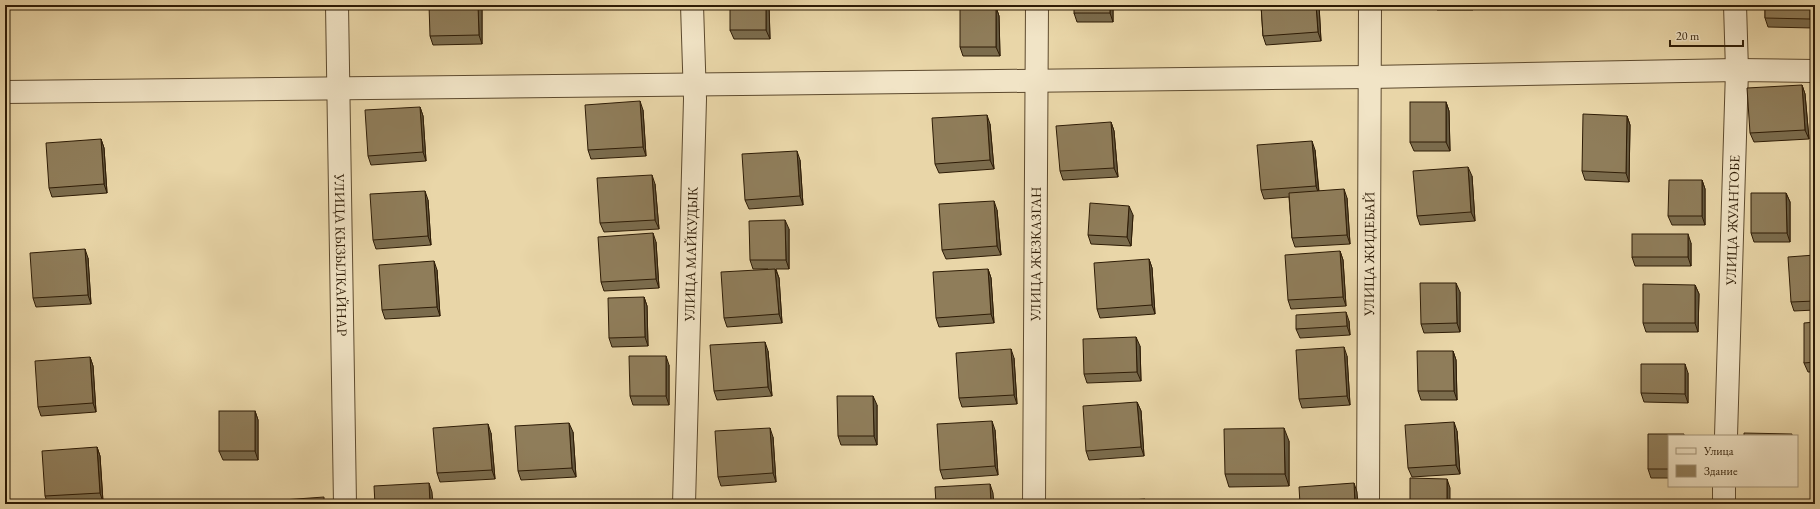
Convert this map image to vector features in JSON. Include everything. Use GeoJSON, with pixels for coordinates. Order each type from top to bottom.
{"type":"FeatureCollection","features":[{"type":"Feature","properties":{"kind":"street","name":"УЛИЦА КЫЗЫЛКАЙНАР"},"geometry":{"type":"LineString","coordinates":[[337,5],[345,504]]}},
{"type":"Feature","properties":{"kind":"street","name":"УЛИЦА МАЙКУДЫК"},"geometry":{"type":"LineString","coordinates":[[684,504],[694,84],[692,5]]}},
{"type":"Feature","properties":{"kind":"street","name":"УЛИЦА ЖЕЗКАЗГАН"},"geometry":{"type":"LineString","coordinates":[[1034,504],[1037,5]]}},
{"type":"Feature","properties":{"kind":"street","name":"УЛИЦА ЖИДЕБАЙ"},"geometry":{"type":"LineString","coordinates":[[1368,504],[1370,5]]}},
{"type":"Feature","properties":{"kind":"street","name":"УЛИЦА ЖУАНТОБЕ"},"geometry":{"type":"LineString","coordinates":[[1726,435],[1737,70],[1735,5]]}},
{"type":"Feature","properties":{"kind":"street"},"geometry":{"type":"LineString","coordinates":[[5,92],[1370,77],[1737,70],[1815,71]]}},
{"type":"Feature","properties":{"kind":"street"},"geometry":{"type":"LineString","coordinates":[[1724,487],[1724,504]]}},
{"type":"Feature","properties":{"kind":"building"},"geometry":{"type":"Polygon","coordinates":[[[429,5],[478,5],[479,35],[430,36],[429,5]]]}},
{"type":"Feature","properties":{"kind":"building"},"geometry":{"type":"Polygon","coordinates":[[[730,5],[766,5],[766,30],[730,30],[730,5]]]}},
{"type":"Feature","properties":{"kind":"building"},"geometry":{"type":"Polygon","coordinates":[[[1074,5],[1110,5],[1110,13],[1074,13],[1074,5]]]}},
{"type":"Feature","properties":{"kind":"building"},"geometry":{"type":"Polygon","coordinates":[[[1261,5],[1316,5],[1318,32],[1263,36],[1261,5]]]}},
{"type":"Feature","properties":{"kind":"building"},"geometry":{"type":"Polygon","coordinates":[[[1765,5],[1810,5],[1810,19],[1765,18],[1765,5]]]}},
{"type":"Feature","properties":{"kind":"building"},"geometry":{"type":"Polygon","coordinates":[[[996,7],[996,47],[960,47],[960,8],[996,7]]]}},
{"type":"Feature","properties":{"kind":"building"},"geometry":{"type":"Polygon","coordinates":[[[1802,85],[1805,130],[1750,133],[1747,88],[1802,85]]]}},
{"type":"Feature","properties":{"kind":"building"},"geometry":{"type":"Polygon","coordinates":[[[640,101],[643,147],[588,150],[585,105],[640,101]]]}},
{"type":"Feature","properties":{"kind":"building"},"geometry":{"type":"Polygon","coordinates":[[[1410,102],[1446,102],[1446,142],[1410,142],[1410,102]]]}},
{"type":"Feature","properties":{"kind":"building"},"geometry":{"type":"Polygon","coordinates":[[[420,107],[423,152],[368,156],[365,110],[420,107]]]}},
{"type":"Feature","properties":{"kind":"building"},"geometry":{"type":"Polygon","coordinates":[[[1583,114],[1627,116],[1626,173],[1582,171],[1583,114]]]}},
{"type":"Feature","properties":{"kind":"building"},"geometry":{"type":"Polygon","coordinates":[[[987,115],[990,160],[935,164],[932,118],[987,115]]]}},
{"type":"Feature","properties":{"kind":"building"},"geometry":{"type":"Polygon","coordinates":[[[1111,122],[1114,168],[1060,171],[1056,126],[1111,122]]]}},
{"type":"Feature","properties":{"kind":"building"},"geometry":{"type":"Polygon","coordinates":[[[101,139],[104,184],[49,188],[46,143],[101,139]]]}},
{"type":"Feature","properties":{"kind":"building"},"geometry":{"type":"Polygon","coordinates":[[[1312,141],[1316,186],[1261,190],[1257,145],[1312,141]]]}},
{"type":"Feature","properties":{"kind":"building"},"geometry":{"type":"Polygon","coordinates":[[[797,151],[800,196],[745,200],[742,154],[797,151]]]}},
{"type":"Feature","properties":{"kind":"building"},"geometry":{"type":"Polygon","coordinates":[[[1468,167],[1471,212],[1417,216],[1413,171],[1468,167]]]}},
{"type":"Feature","properties":{"kind":"building"},"geometry":{"type":"Polygon","coordinates":[[[652,175],[655,220],[600,223],[597,178],[652,175]]]}},
{"type":"Feature","properties":{"kind":"building"},"geometry":{"type":"Polygon","coordinates":[[[1669,180],[1702,180],[1702,216],[1668,216],[1669,180]]]}},
{"type":"Feature","properties":{"kind":"building"},"geometry":{"type":"Polygon","coordinates":[[[1344,189],[1347,235],[1292,238],[1289,193],[1344,189]]]}},
{"type":"Feature","properties":{"kind":"building"},"geometry":{"type":"Polygon","coordinates":[[[425,191],[428,236],[373,240],[370,194],[425,191]]]}},
{"type":"Feature","properties":{"kind":"building"},"geometry":{"type":"Polygon","coordinates":[[[1751,193],[1786,193],[1787,233],[1751,233],[1751,193]]]}},
{"type":"Feature","properties":{"kind":"building"},"geometry":{"type":"Polygon","coordinates":[[[994,201],[997,246],[942,250],[939,204],[994,201]]]}},
{"type":"Feature","properties":{"kind":"building"},"geometry":{"type":"Polygon","coordinates":[[[1090,203],[1129,206],[1127,237],[1088,235],[1090,203]]]}},
{"type":"Feature","properties":{"kind":"building"},"geometry":{"type":"Polygon","coordinates":[[[785,220],[786,260],[750,260],[749,221],[785,220]]]}},
{"type":"Feature","properties":{"kind":"building"},"geometry":{"type":"Polygon","coordinates":[[[653,233],[656,279],[601,282],[598,237],[653,233]]]}},
{"type":"Feature","properties":{"kind":"building"},"geometry":{"type":"Polygon","coordinates":[[[1632,234],[1688,234],[1688,257],[1632,257],[1632,234]]]}},
{"type":"Feature","properties":{"kind":"building"},"geometry":{"type":"Polygon","coordinates":[[[85,249],[88,295],[33,298],[30,253],[85,249]]]}},
{"type":"Feature","properties":{"kind":"building"},"geometry":{"type":"Polygon","coordinates":[[[1340,251],[1343,297],[1288,300],[1285,255],[1340,251]]]}},
{"type":"Feature","properties":{"kind":"building"},"geometry":{"type":"Polygon","coordinates":[[[1815,255],[1815,301],[1791,302],[1788,257],[1815,255]]]}},
{"type":"Feature","properties":{"kind":"building"},"geometry":{"type":"Polygon","coordinates":[[[1149,259],[1152,305],[1097,309],[1094,263],[1149,259]]]}},
{"type":"Feature","properties":{"kind":"building"},"geometry":{"type":"Polygon","coordinates":[[[434,261],[437,307],[382,310],[379,265],[434,261]]]}},
{"type":"Feature","properties":{"kind":"building"},"geometry":{"type":"Polygon","coordinates":[[[775,269],[779,314],[724,318],[721,272],[775,269]]]}},
{"type":"Feature","properties":{"kind":"building"},"geometry":{"type":"Polygon","coordinates":[[[988,269],[991,314],[936,318],[933,272],[988,269]]]}},
{"type":"Feature","properties":{"kind":"building"},"geometry":{"type":"Polygon","coordinates":[[[1420,283],[1456,283],[1457,323],[1421,324],[1420,283]]]}},
{"type":"Feature","properties":{"kind":"building"},"geometry":{"type":"Polygon","coordinates":[[[1643,284],[1695,285],[1695,323],[1643,323],[1643,284]]]}},
{"type":"Feature","properties":{"kind":"building"},"geometry":{"type":"Polygon","coordinates":[[[644,297],[645,337],[609,338],[608,298],[644,297]]]}},
{"type":"Feature","properties":{"kind":"building"},"geometry":{"type":"Polygon","coordinates":[[[1346,312],[1347,326],[1296,329],[1296,315],[1346,312]]]}},
{"type":"Feature","properties":{"kind":"building"},"geometry":{"type":"Polygon","coordinates":[[[1815,322],[1815,362],[1804,363],[1804,323],[1815,322]]]}},
{"type":"Feature","properties":{"kind":"building"},"geometry":{"type":"Polygon","coordinates":[[[1136,337],[1137,372],[1084,374],[1083,339],[1136,337]]]}},
{"type":"Feature","properties":{"kind":"building"},"geometry":{"type":"Polygon","coordinates":[[[765,342],[768,387],[714,391],[710,345],[765,342]]]}},
{"type":"Feature","properties":{"kind":"building"},"geometry":{"type":"Polygon","coordinates":[[[1344,347],[1347,396],[1299,399],[1296,350],[1344,347]]]}},
{"type":"Feature","properties":{"kind":"building"},"geometry":{"type":"Polygon","coordinates":[[[1011,349],[1014,395],[959,398],[956,353],[1011,349]]]}},
{"type":"Feature","properties":{"kind":"building"},"geometry":{"type":"Polygon","coordinates":[[[1417,351],[1453,351],[1454,391],[1418,391],[1417,351]]]}},
{"type":"Feature","properties":{"kind":"building"},"geometry":{"type":"Polygon","coordinates":[[[629,356],[666,356],[666,396],[630,396],[629,356]]]}},
{"type":"Feature","properties":{"kind":"building"},"geometry":{"type":"Polygon","coordinates":[[[90,357],[93,403],[38,407],[35,361],[90,357]]]}},
{"type":"Feature","properties":{"kind":"building"},"geometry":{"type":"Polygon","coordinates":[[[1641,364],[1685,364],[1685,394],[1641,393],[1641,364]]]}},
{"type":"Feature","properties":{"kind":"building"},"geometry":{"type":"Polygon","coordinates":[[[837,396],[873,396],[874,436],[838,436],[837,396]]]}},
{"type":"Feature","properties":{"kind":"building"},"geometry":{"type":"Polygon","coordinates":[[[1137,402],[1141,447],[1086,451],[1083,406],[1137,402]]]}},
{"type":"Feature","properties":{"kind":"building"},"geometry":{"type":"Polygon","coordinates":[[[219,411],[255,411],[255,451],[219,451],[219,411]]]}},
{"type":"Feature","properties":{"kind":"building"},"geometry":{"type":"Polygon","coordinates":[[[992,421],[995,466],[940,470],[937,424],[992,421]]]}},
{"type":"Feature","properties":{"kind":"building"},"geometry":{"type":"Polygon","coordinates":[[[1454,422],[1456,465],[1408,468],[1405,425],[1454,422]]]}},
{"type":"Feature","properties":{"kind":"building"},"geometry":{"type":"Polygon","coordinates":[[[569,423],[572,468],[518,471],[515,426],[569,423]]]}},
{"type":"Feature","properties":{"kind":"building"},"geometry":{"type":"Polygon","coordinates":[[[488,424],[492,470],[437,473],[433,428],[488,424]]]}},
{"type":"Feature","properties":{"kind":"building"},"geometry":{"type":"Polygon","coordinates":[[[770,428],[773,473],[718,477],[715,431],[770,428]]]}},
{"type":"Feature","properties":{"kind":"building"},"geometry":{"type":"Polygon","coordinates":[[[1284,428],[1285,474],[1225,474],[1224,429],[1284,428]]]}},
{"type":"Feature","properties":{"kind":"building"},"geometry":{"type":"Polygon","coordinates":[[[1744,433],[1792,434],[1792,435],[1744,435],[1744,433]]]}},
{"type":"Feature","properties":{"kind":"building"},"geometry":{"type":"Polygon","coordinates":[[[1648,434],[1684,434],[1668,435],[1668,469],[1648,469],[1648,434]]]}},
{"type":"Feature","properties":{"kind":"building"},"geometry":{"type":"Polygon","coordinates":[[[97,447],[100,493],[45,496],[42,451],[97,447]]]}},
{"type":"Feature","properties":{"kind":"building"},"geometry":{"type":"Polygon","coordinates":[[[1410,478],[1447,479],[1447,504],[1410,504],[1410,478]]]}},
{"type":"Feature","properties":{"kind":"building"},"geometry":{"type":"Polygon","coordinates":[[[429,483],[430,504],[375,504],[374,486],[429,483]]]}},
{"type":"Feature","properties":{"kind":"building"},"geometry":{"type":"Polygon","coordinates":[[[1354,483],[1355,504],[1300,504],[1299,487],[1354,483]]]}},
{"type":"Feature","properties":{"kind":"building"},"geometry":{"type":"Polygon","coordinates":[[[990,484],[991,504],[936,504],[935,487],[990,484]]]}},
{"type":"Feature","properties":{"kind":"building"},"geometry":{"type":"Polygon","coordinates":[[[324,497],[324,504],[269,504],[269,501],[324,497]]]}},
{"type":"Feature","properties":{"kind":"building"},"geometry":{"type":"Polygon","coordinates":[[[1145,499],[1145,504],[1090,504],[1090,503],[1145,499]]]}},
{"type":"Feature","properties":{"kind":"building"},"geometry":{"type":"Polygon","coordinates":[[[1637,500],[1691,500],[1691,504],[1637,504],[1637,500]]]}},
{"type":"Feature","properties":{"kind":"building"},"geometry":{"type":"Polygon","coordinates":[[[1811,501],[1811,504],[1761,504],[1811,501]]]}}]}
